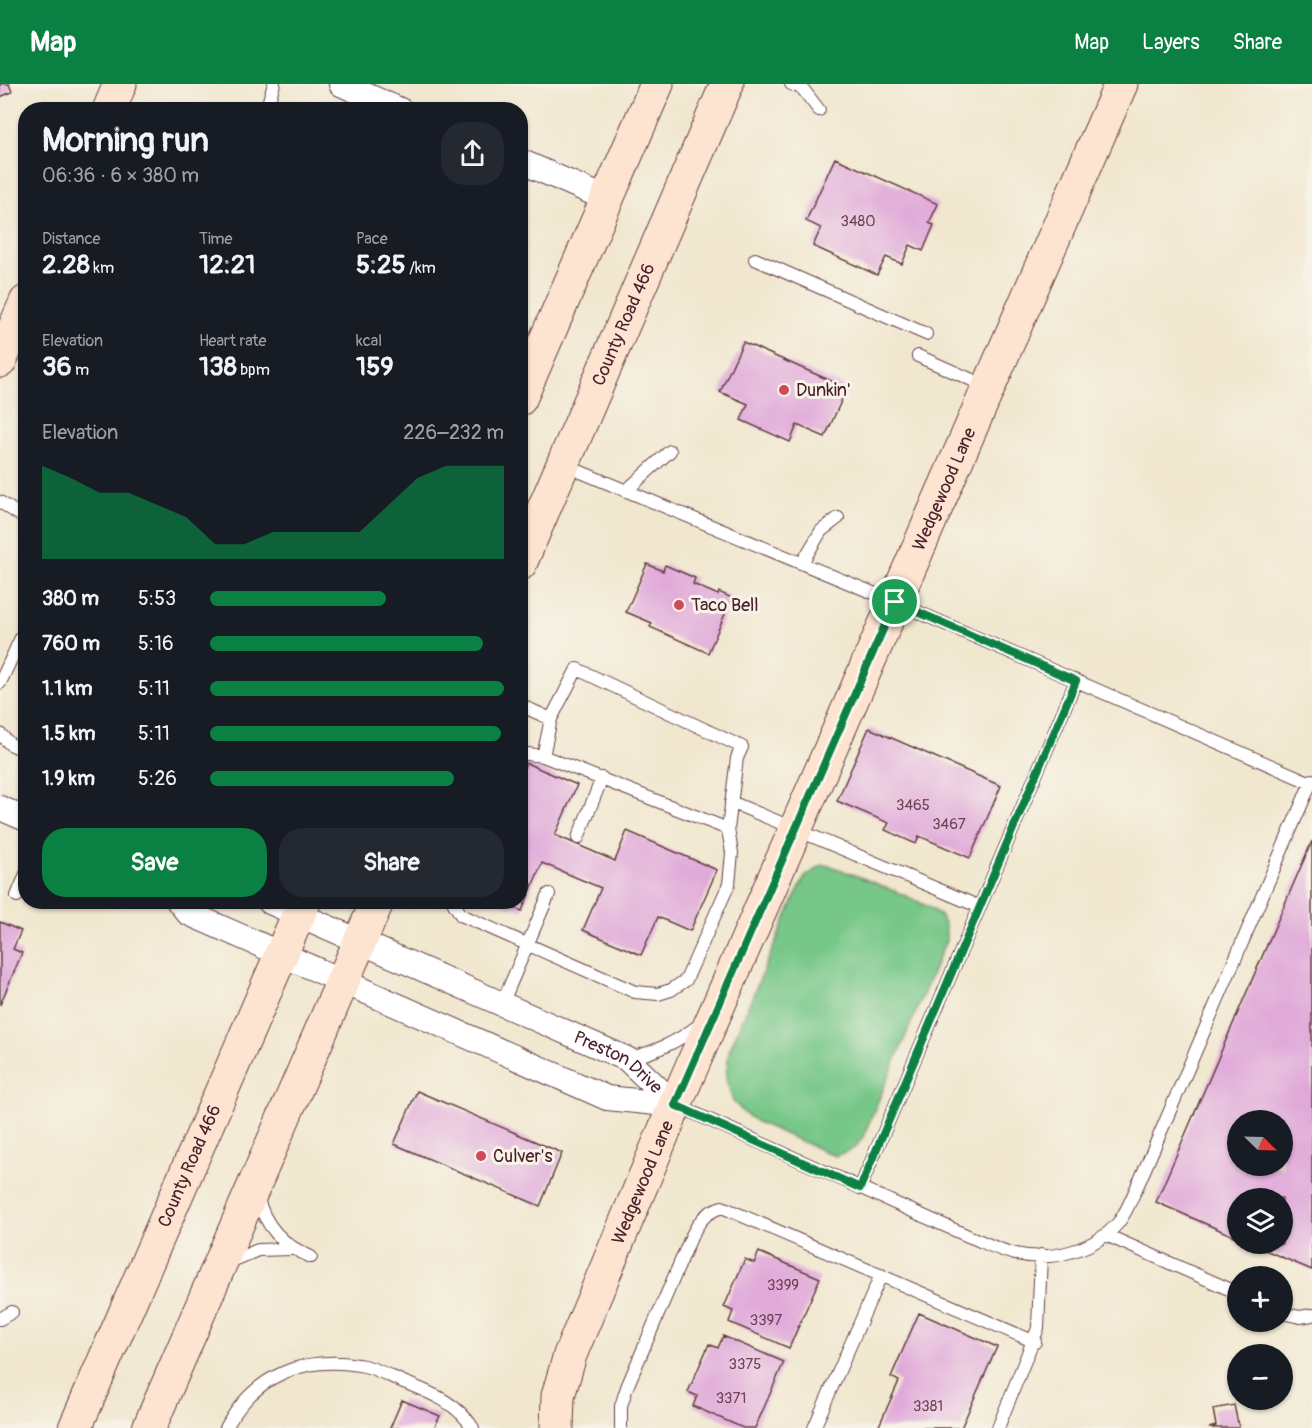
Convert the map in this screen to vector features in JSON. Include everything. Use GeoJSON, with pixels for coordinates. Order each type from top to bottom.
{"type":"FeatureCollection","features":[{"type":"Feature","properties":{"kind":"main road"},"geometry":{"type":"LineString","coordinates":[[112,102],[120,84]]}},
{"type":"Feature","properties":{"kind":"main road"},"geometry":{"type":"LineString","coordinates":[[528,381],[657,84]]}},
{"type":"Feature","properties":{"kind":"main road","name":"County Road 466"},"geometry":{"type":"LineString","coordinates":[[528,545],[727,84]]}},
{"type":"Feature","properties":{"kind":"main road","name":"Wedgewood Lane"},"geometry":{"type":"LineString","coordinates":[[557,1428],[558,1396],[570,1355],[675,1105],[1121,84]]}},
{"type":"Feature","properties":{"kind":"main road"},"geometry":{"type":"LineString","coordinates":[[0,361],[18,320]]}},
{"type":"Feature","properties":{"kind":"main road","name":"County Road 466"},"geometry":{"type":"LineString","coordinates":[[75,1428],[282,953],[290,909]]}},
{"type":"Feature","properties":{"kind":"main road"},"geometry":{"type":"LineString","coordinates":[[148,1428],[374,909]]}},
{"type":"Feature","properties":{"kind":"street"},"geometry":{"type":"LineString","coordinates":[[341,84],[382,102]]}},
{"type":"Feature","properties":{"kind":"street"},"geometry":{"type":"LineString","coordinates":[[528,164],[608,199]]}},
{"type":"Feature","properties":{"kind":"street"},"geometry":{"type":"LineString","coordinates":[[0,808],[18,816]]}},
{"type":"Feature","properties":{"kind":"street"},"geometry":{"type":"LineString","coordinates":[[185,909],[188,913],[282,953]]}},
{"type":"Feature","properties":{"kind":"street","name":"Preston Drive"},"geometry":{"type":"LineString","coordinates":[[297,909],[360,941],[627,1059],[675,1105]]}},
{"type":"Feature","properties":{"kind":"street","name":"Preston Drive"},"geometry":{"type":"LineString","coordinates":[[282,953],[607,1098],[675,1105]]}},
{"type":"Feature","properties":{"kind":"lane"},"geometry":{"type":"LineString","coordinates":[[268,102],[274,84]]}},
{"type":"Feature","properties":{"kind":"lane"},"geometry":{"type":"LineString","coordinates":[[791,84],[802,88],[819,110]]}},
{"type":"Feature","properties":{"kind":"lane"},"geometry":{"type":"LineString","coordinates":[[755,260],[926,334]]}},
{"type":"Feature","properties":{"kind":"lane"},"geometry":{"type":"LineString","coordinates":[[918,356],[989,387]]}},
{"type":"Feature","properties":{"kind":"lane"},"geometry":{"type":"LineString","coordinates":[[626,491],[670,451]]}},
{"type":"Feature","properties":{"kind":"lane"},"geometry":{"type":"LineString","coordinates":[[563,464],[895,602],[1311,781],[1141,1178],[1120,1221],[1101,1240],[1078,1250],[1041,1255],[1017,1254],[860,1188],[675,1105]]}},
{"type":"Feature","properties":{"kind":"lane"},"geometry":{"type":"LineString","coordinates":[[0,502],[18,514]]}},
{"type":"Feature","properties":{"kind":"lane"},"geometry":{"type":"LineString","coordinates":[[802,563],[821,531],[838,518]]}},
{"type":"Feature","properties":{"kind":"lane"},"geometry":{"type":"LineString","coordinates":[[0,683],[18,644]]}},
{"type":"Feature","properties":{"kind":"lane"},"geometry":{"type":"LineString","coordinates":[[457,909],[461,915],[527,946],[635,992],[658,994],[671,990],[686,980],[729,884],[732,853],[728,829],[737,758],[742,747],[577,669],[551,719],[543,756]]}},
{"type":"Feature","properties":{"kind":"lane"},"geometry":{"type":"LineString","coordinates":[[860,1188],[1076,681]]}},
{"type":"Feature","properties":{"kind":"lane"},"geometry":{"type":"LineString","coordinates":[[528,709],[551,719]]}},
{"type":"Feature","properties":{"kind":"lane"},"geometry":{"type":"LineString","coordinates":[[0,734],[10,744],[18,748]]}},
{"type":"Feature","properties":{"kind":"lane"},"geometry":{"type":"LineString","coordinates":[[528,754],[543,756],[602,778],[728,829]]}},
{"type":"Feature","properties":{"kind":"lane"},"geometry":{"type":"LineString","coordinates":[[578,838],[602,778]]}},
{"type":"Feature","properties":{"kind":"lane"},"geometry":{"type":"LineString","coordinates":[[731,802],[980,907]]}},
{"type":"Feature","properties":{"kind":"lane"},"geometry":{"type":"LineString","coordinates":[[502,1004],[549,894]]}},
{"type":"Feature","properties":{"kind":"lane"},"geometry":{"type":"LineString","coordinates":[[627,1059],[656,1052],[679,1041],[699,1025],[729,982]]}},
{"type":"Feature","properties":{"kind":"lane"},"geometry":{"type":"LineString","coordinates":[[254,1183],[262,1214],[273,1232],[292,1249],[311,1257]]}},
{"type":"Feature","properties":{"kind":"lane"},"geometry":{"type":"LineString","coordinates":[[621,1428],[621,1406],[627,1387],[692,1235],[700,1220],[711,1210],[722,1207],[1035,1342]]}},
{"type":"Feature","properties":{"kind":"lane"},"geometry":{"type":"LineString","coordinates":[[1106,1235],[1227,1288]]}},
{"type":"Feature","properties":{"kind":"lane"},"geometry":{"type":"LineString","coordinates":[[218,1266],[258,1250],[292,1249]]}},
{"type":"Feature","properties":{"kind":"lane"},"geometry":{"type":"LineString","coordinates":[[998,1428],[1035,1342],[1040,1306],[1041,1255]]}},
{"type":"Feature","properties":{"kind":"lane"},"geometry":{"type":"LineString","coordinates":[[814,1428],[881,1275]]}},
{"type":"Feature","properties":{"kind":"lane"},"geometry":{"type":"LineString","coordinates":[[0,1319],[12,1312]]}},
{"type":"Feature","properties":{"kind":"lane"},"geometry":{"type":"LineString","coordinates":[[1293,1315],[1312,1315]]}},
{"type":"Feature","properties":{"kind":"lane"},"geometry":{"type":"LineString","coordinates":[[226,1428],[237,1407],[271,1377],[307,1363],[365,1366],[438,1397],[462,1412],[473,1428]]}},
{"type":"Feature","properties":{"kind":"green space"},"geometry":{"type":"Polygon","coordinates":[[[822,865],[831,866],[890,889],[922,904],[941,917],[946,934],[946,940],[863,1137],[855,1148],[835,1156],[757,1122],[744,1113],[733,1101],[726,1079],[729,1051],[795,897],[805,877],[822,865]]]}},
{"type":"Feature","properties":{"kind":"building"},"geometry":{"type":"Polygon","coordinates":[[[0,84],[9,84],[12,92],[0,97],[0,84]]]}},
{"type":"Feature","properties":{"kind":"building"},"geometry":{"type":"Polygon","coordinates":[[[835,158],[938,204],[929,223],[934,225],[923,251],[910,245],[902,264],[886,257],[877,275],[813,246],[821,228],[806,221],[835,158]]]}},
{"type":"Feature","properties":{"kind":"building","name":"Dunkin'"},"geometry":{"type":"Polygon","coordinates":[[[743,342],[847,388],[825,437],[797,425],[790,442],[741,420],[748,404],[720,392],[743,342]]]}},
{"type":"Feature","properties":{"kind":"building","name":"Taco Bell"},"geometry":{"type":"Polygon","coordinates":[[[647,564],[663,571],[665,565],[695,578],[693,584],[718,595],[719,592],[732,598],[708,653],[650,627],[652,623],[626,612],[647,564]]]}},
{"type":"Feature","properties":{"kind":"building"},"geometry":{"type":"Polygon","coordinates":[[[869,728],[1001,786],[970,858],[919,836],[916,844],[885,830],[889,823],[837,801],[869,728]]]}},
{"type":"Feature","properties":{"kind":"building"},"geometry":{"type":"Polygon","coordinates":[[[528,764],[577,785],[555,835],[615,861],[627,831],[717,870],[690,931],[658,917],[641,955],[583,930],[601,888],[542,863],[528,897],[528,764]]]}},
{"type":"Feature","properties":{"kind":"building"},"geometry":{"type":"Polygon","coordinates":[[[1312,841],[1312,1270],[1274,1254],[1293,1254],[1293,1188],[1227,1188],[1227,1233],[1156,1202],[1312,841]]]}},
{"type":"Feature","properties":{"kind":"building"},"geometry":{"type":"Polygon","coordinates":[[[0,922],[21,931],[13,949],[22,953],[0,1005],[0,922]]]}},
{"type":"Feature","properties":{"kind":"building"},"geometry":{"type":"Polygon","coordinates":[[[417,1091],[562,1153],[540,1206],[394,1144],[417,1091]]]}},
{"type":"Feature","properties":{"kind":"building"},"geometry":{"type":"Polygon","coordinates":[[[759,1252],[820,1278],[789,1348],[729,1322],[733,1311],[724,1307],[745,1259],[754,1263],[759,1252]]]}},
{"type":"Feature","properties":{"kind":"building"},"geometry":{"type":"Polygon","coordinates":[[[919,1313],[997,1347],[961,1428],[878,1428],[899,1381],[891,1377],[919,1313]]]}},
{"type":"Feature","properties":{"kind":"building"},"geometry":{"type":"Polygon","coordinates":[[[723,1336],[784,1362],[755,1428],[743,1428],[693,1406],[697,1396],[688,1392],[709,1344],[718,1348],[723,1336]]]}},
{"type":"Feature","properties":{"kind":"building"},"geometry":{"type":"Polygon","coordinates":[[[402,1400],[440,1416],[434,1428],[390,1428],[402,1400]]]}},
{"type":"Feature","properties":{"kind":"building"},"geometry":{"type":"Polygon","coordinates":[[[1227,1406],[1227,1410],[1235,1410],[1239,1428],[1209,1428],[1216,1426],[1213,1409],[1227,1406]]]}},
{"type":"Feature","properties":{"kind":"place","name":"Dunkin'"},"geometry":{"type":"Point","coordinates":[784,390]}},
{"type":"Feature","properties":{"kind":"place","name":"Taco Bell"},"geometry":{"type":"Point","coordinates":[679,605]}},
{"type":"Feature","properties":{"kind":"place","name":"Culver's"},"geometry":{"type":"Point","coordinates":[481,1156]}},
{"type":"Feature","properties":{"kind":"route"},"geometry":{"type":"LineString","coordinates":[[895,602],[1076,681],[860,1188],[675,1105],[895,602]]}}]}
